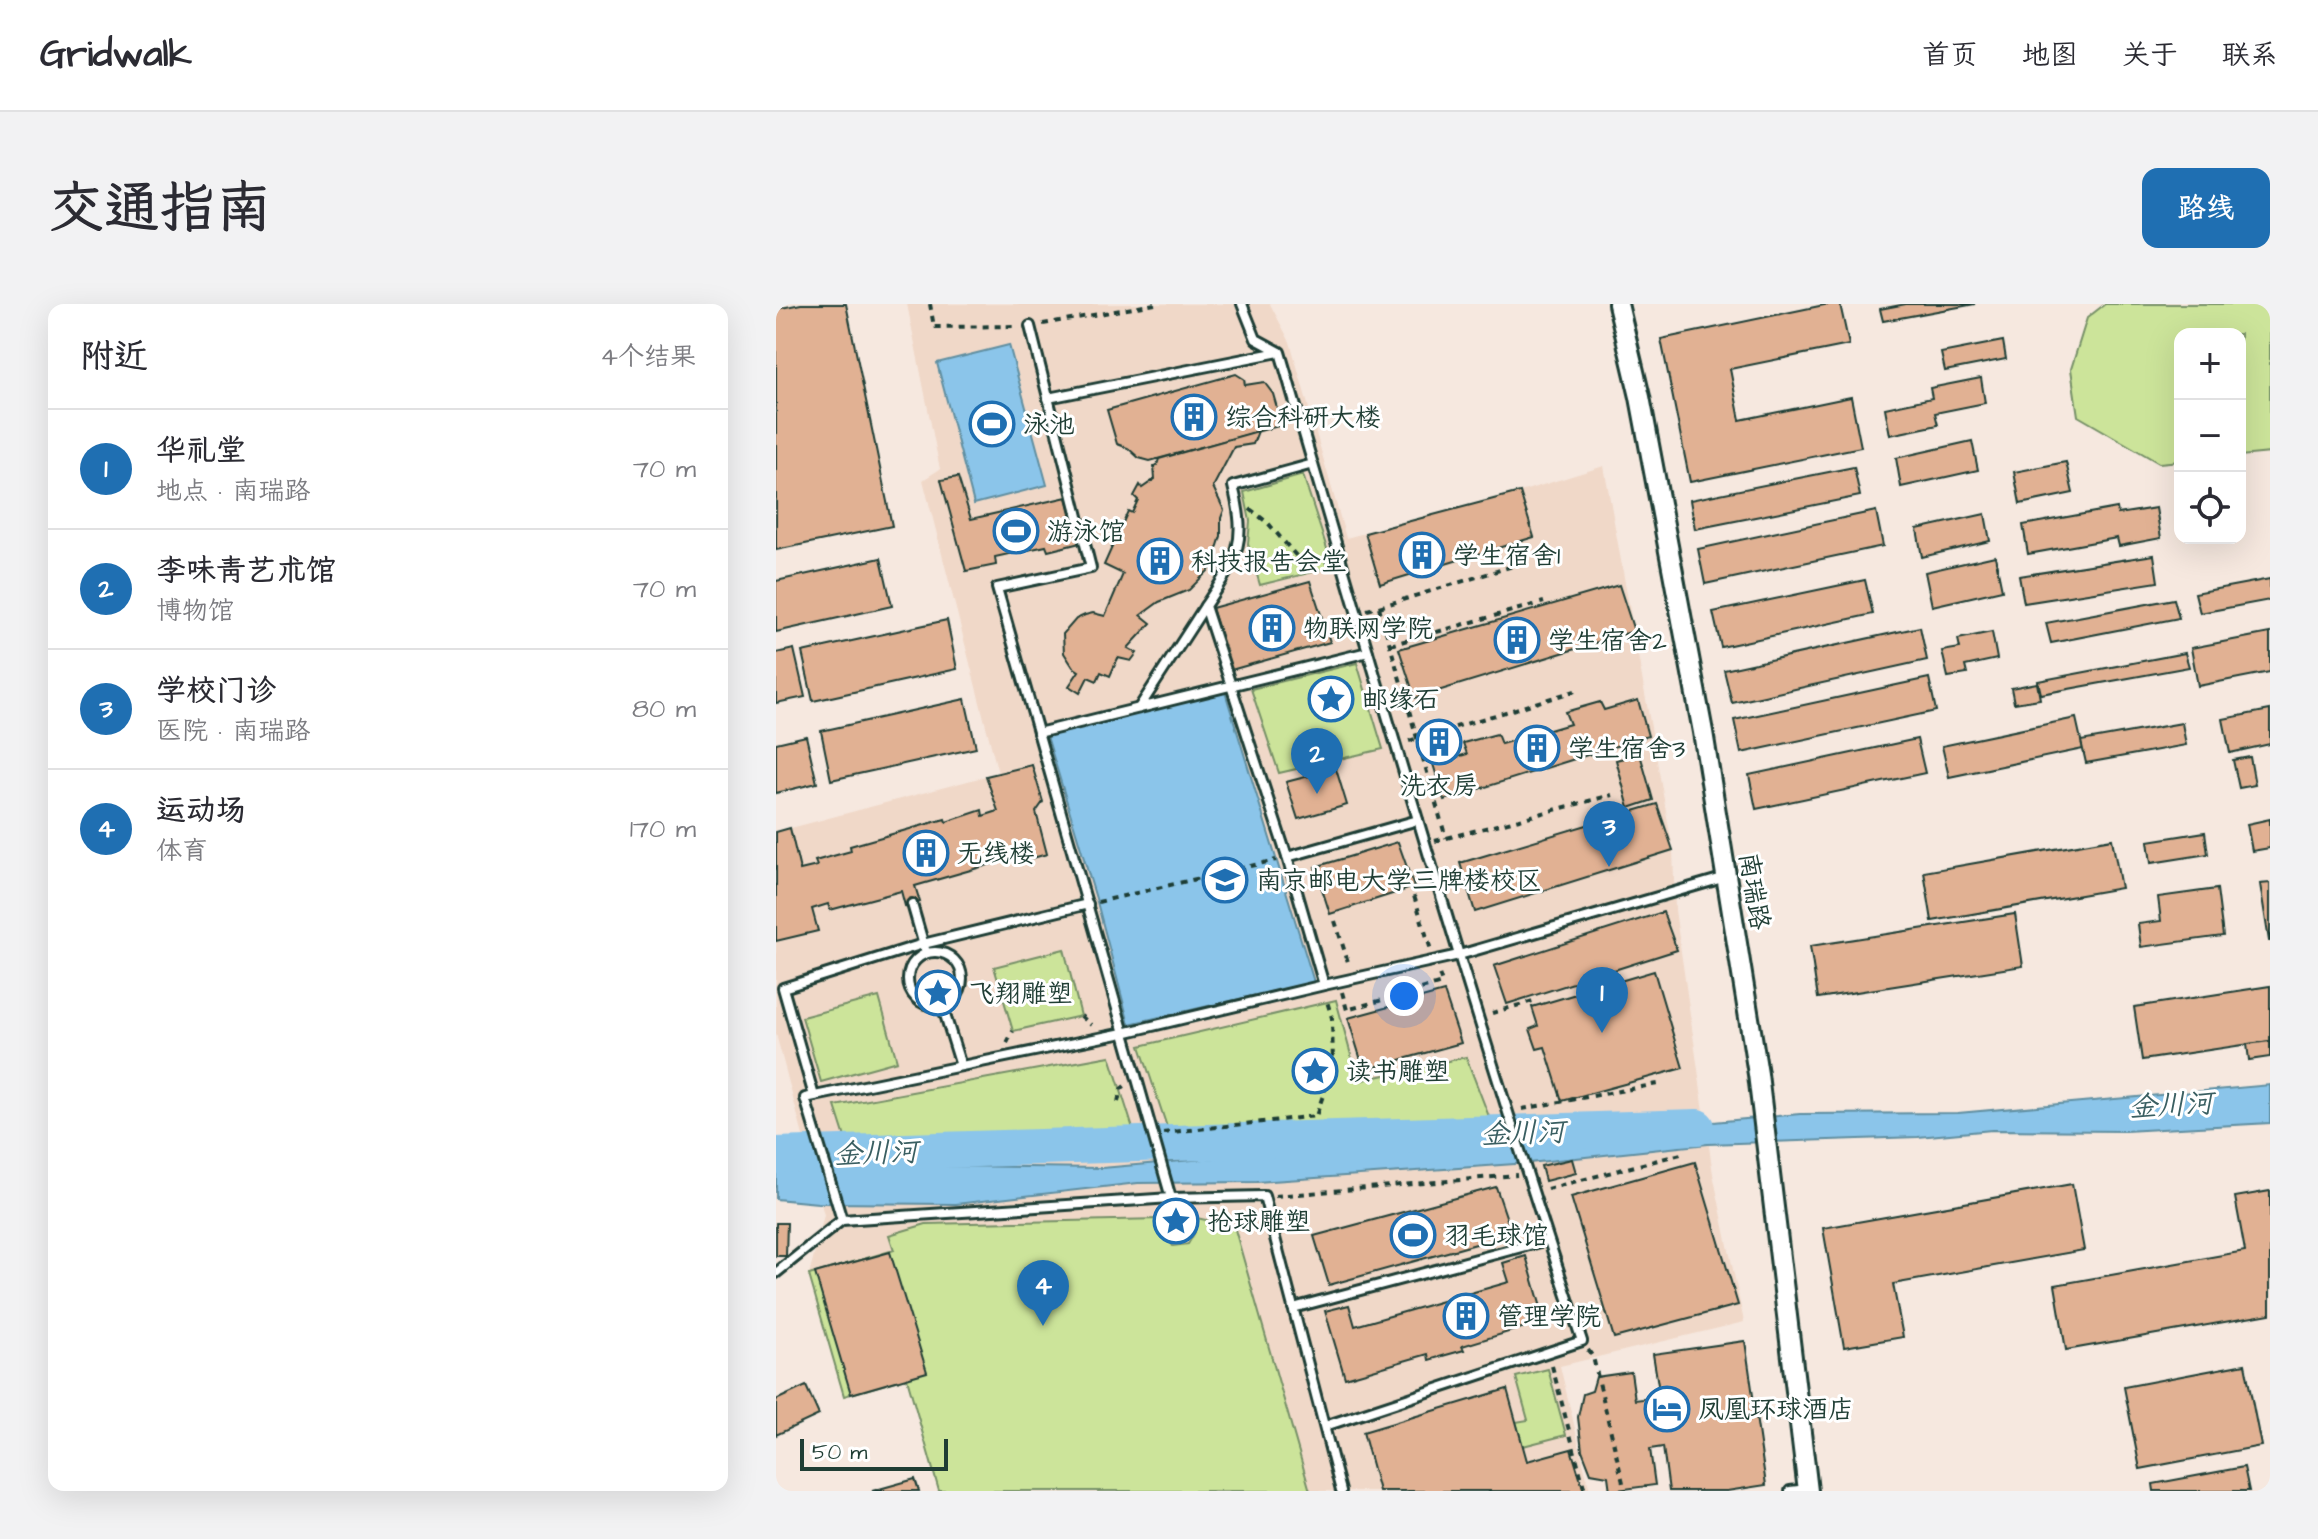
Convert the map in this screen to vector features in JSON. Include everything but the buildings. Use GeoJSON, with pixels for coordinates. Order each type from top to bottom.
{"type":"FeatureCollection","features":[{"type":"Feature","properties":{"kind":"street","name":"南瑞路"},"geometry":{"type":"LineString","coordinates":[[1618,304],[1652,458],[1703,732],[1758,1074],[1802,1490]]}},
{"type":"Feature","properties":{"kind":"lane"},"geometry":{"type":"LineString","coordinates":[[1242,304],[1256,339],[1280,352],[1459,955],[1582,1341],[1325,1426]]}},
{"type":"Feature","properties":{"kind":"lane"},"geometry":{"type":"LineString","coordinates":[[1030,326],[1091,568],[997,588],[1038,733],[1092,903],[1123,1033],[1171,1198]]}},
{"type":"Feature","properties":{"kind":"lane"},"geometry":{"type":"LineString","coordinates":[[1048,398],[1280,352]]}},
{"type":"Feature","properties":{"kind":"lane"},"geometry":{"type":"LineString","coordinates":[[1139,708],[1235,561],[1239,538],[1233,486],[1313,464]]}},
{"type":"Feature","properties":{"kind":"lane"},"geometry":{"type":"LineString","coordinates":[[1205,606],[1287,857],[1324,985]]}},
{"type":"Feature","properties":{"kind":"lane"},"geometry":{"type":"LineString","coordinates":[[1038,733],[1368,652]]}},
{"type":"Feature","properties":{"kind":"lane"},"geometry":{"type":"LineString","coordinates":[[1287,857],[1418,820]]}},
{"type":"Feature","properties":{"kind":"lane"},"geometry":{"type":"LineString","coordinates":[[840,1215],[805,1098],[1123,1033],[1459,955],[1727,876]]}},
{"type":"Feature","properties":{"kind":"lane"},"geometry":{"type":"LineString","coordinates":[[814,1096],[783,988],[1092,903]]}},
{"type":"Feature","properties":{"kind":"lane"},"geometry":{"type":"LineString","coordinates":[[912,904],[925,949]]}},
{"type":"Feature","properties":{"kind":"lane"},"geometry":{"type":"LineString","coordinates":[[925,949],[943,954],[961,971],[962,980],[956,996],[942,1005],[924,1004],[916,999],[908,983],[912,965],[925,949]]}},
{"type":"Feature","properties":{"kind":"lane"},"geometry":{"type":"LineString","coordinates":[[942,1005],[961,1066]]}},
{"type":"Feature","properties":{"kind":"lane"},"geometry":{"type":"LineString","coordinates":[[776,1273],[840,1215],[1264,1196],[1341,1491]]}},
{"type":"Feature","properties":{"kind":"lane"},"geometry":{"type":"LineString","coordinates":[[1293,1308],[1548,1240]]}},
{"type":"Feature","properties":{"kind":"path"},"geometry":{"type":"LineString","coordinates":[[930,304],[934,327],[1030,326],[1155,304]]}},
{"type":"Feature","properties":{"kind":"path"},"geometry":{"type":"LineString","coordinates":[[1237,503],[1262,517],[1298,558],[1342,564]]}},
{"type":"Feature","properties":{"kind":"path"},"geometry":{"type":"LineString","coordinates":[[1357,613],[1526,562]]}},
{"type":"Feature","properties":{"kind":"path"},"geometry":{"type":"LineString","coordinates":[[1390,645],[1544,602]]}},
{"type":"Feature","properties":{"kind":"path"},"geometry":{"type":"LineString","coordinates":[[1379,607],[1446,838]]}},
{"type":"Feature","properties":{"kind":"path"},"geometry":{"type":"LineString","coordinates":[[1418,739],[1575,691]]}},
{"type":"Feature","properties":{"kind":"path"},"geometry":{"type":"LineString","coordinates":[[1425,843],[1612,795]]}},
{"type":"Feature","properties":{"kind":"path"},"geometry":{"type":"LineString","coordinates":[[1092,903],[1275,860]]}},
{"type":"Feature","properties":{"kind":"path"},"geometry":{"type":"LineString","coordinates":[[1335,921],[1353,979]]}},
{"type":"Feature","properties":{"kind":"path"},"geometry":{"type":"LineString","coordinates":[[1154,1137],[1316,1116],[1333,1066],[1332,1018],[1324,985]]}},
{"type":"Feature","properties":{"kind":"path"},"geometry":{"type":"LineString","coordinates":[[1478,1017],[1533,1001]]}},
{"type":"Feature","properties":{"kind":"path"},"geometry":{"type":"LineString","coordinates":[[1509,1116],[1663,1083]]}},
{"type":"Feature","properties":{"kind":"path"},"geometry":{"type":"LineString","coordinates":[[1533,1193],[1681,1154]]}},
{"type":"Feature","properties":{"kind":"path"},"geometry":{"type":"LineString","coordinates":[[1264,1196],[1527,1174]]}},
{"type":"Feature","properties":{"kind":"path"},"geometry":{"type":"LineString","coordinates":[[1582,1341],[1593,1357],[1625,1491]]}},
{"type":"Feature","properties":{"kind":"path"},"geometry":{"type":"LineString","coordinates":[[1549,1353],[1585,1491]]}},
{"type":"Feature","properties":{"kind":"shaded area","name":"南京邮电大学三牌楼校区"},"geometry":{"type":"Polygon","coordinates":[[[907,304],[1270,304],[1290,342],[1346,538],[1520,492],[1604,466],[1673,850],[1675,910],[1713,1174],[1744,1322],[1560,1366],[1590,1491],[939,1491],[907,1378],[844,1396],[809,1275],[824,1215],[776,1034],[776,832],[998,773],[923,480],[940,469],[907,304]]]}},
{"type":"Feature","properties":{"kind":"green space"},"geometry":{"type":"Polygon","coordinates":[[[2105,304],[2270,304],[2270,453],[2246,455],[2246,328],[2174,328],[2174,462],[2159,463],[2078,416],[2071,369],[2087,318],[2105,304]]]}},
{"type":"Feature","properties":{"kind":"green space"},"geometry":{"type":"Polygon","coordinates":[[[1303,475],[1333,567],[1260,585],[1248,544],[1250,521],[1244,492],[1303,475]]]}},
{"type":"Feature","properties":{"kind":"green space"},"geometry":{"type":"Polygon","coordinates":[[[1357,663],[1383,749],[1279,773],[1251,689],[1357,663]]]}},
{"type":"Feature","properties":{"kind":"green space"},"geometry":{"type":"Polygon","coordinates":[[[1064,949],[1081,1016],[1013,1031],[994,967],[1064,949]]]}},
{"type":"Feature","properties":{"kind":"green space"},"geometry":{"type":"Polygon","coordinates":[[[879,997],[897,1061],[821,1082],[802,1017],[879,997]]]}},
{"type":"Feature","properties":{"kind":"green space"},"geometry":{"type":"Polygon","coordinates":[[[1336,1000],[1358,1081],[1466,1057],[1493,1127],[1174,1148],[1140,1046],[1336,1000]]]}},
{"type":"Feature","properties":{"kind":"green space"},"geometry":{"type":"Polygon","coordinates":[[[1110,1056],[1141,1154],[849,1150],[835,1106],[1110,1056]]]}},
{"type":"Feature","properties":{"kind":"green space"},"geometry":{"type":"Polygon","coordinates":[[[1192,1217],[1234,1226],[1310,1491],[939,1491],[907,1378],[844,1396],[809,1275],[894,1250],[889,1235],[926,1224],[1161,1219],[1164,1235],[1173,1246],[1188,1244],[1195,1232],[1192,1217]]]}},
{"type":"Feature","properties":{"kind":"green space"},"geometry":{"type":"Polygon","coordinates":[[[1548,1369],[1566,1435],[1523,1446],[1516,1422],[1528,1420],[1516,1377],[1548,1369]]]}},
{"type":"Feature","properties":{"kind":"water","name":"泳池"},"geometry":{"type":"Polygon","coordinates":[[[1009,345],[1047,485],[974,504],[937,363],[1009,345]]]}},
{"type":"Feature","properties":{"kind":"water"},"geometry":{"type":"Polygon","coordinates":[[[1225,692],[1314,982],[1129,1024],[1097,902],[1047,736],[1225,692]]]}},
{"type":"Feature","properties":{"kind":"water"},"geometry":{"type":"Polygon","coordinates":[[[2270,1085],[2270,1123],[2125,1131],[1992,1130],[1918,1137],[1708,1144],[1529,1163],[1374,1174],[1257,1182],[1138,1183],[956,1204],[818,1203],[776,1199],[776,1168],[1102,1168],[1306,1150],[1594,1133],[1800,1114],[1958,1113],[2270,1085]]]}},
{"type":"Feature","properties":{"kind":"waterway","name":"金川河"},"geometry":{"type":"LineString","coordinates":[[776,1155],[1697,1127]]}},
{"type":"Feature","properties":{"kind":"place","name":"综合科研大楼"},"geometry":{"type":"Point","coordinates":[1194,417]}},
{"type":"Feature","properties":{"kind":"place","name":"泳池"},"geometry":{"type":"Point","coordinates":[992,424]}},
{"type":"Feature","properties":{"kind":"place","name":"游泳馆"},"geometry":{"type":"Point","coordinates":[1016,531]}},
{"type":"Feature","properties":{"kind":"place","name":"学生宿舍1"},"geometry":{"type":"Point","coordinates":[1422,555]}},
{"type":"Feature","properties":{"kind":"place","name":"科技报告会堂"},"geometry":{"type":"Point","coordinates":[1160,561]}},
{"type":"Feature","properties":{"kind":"place","name":"物联网学院"},"geometry":{"type":"Point","coordinates":[1272,628]}},
{"type":"Feature","properties":{"kind":"place","name":"学生宿舍2"},"geometry":{"type":"Point","coordinates":[1517,640]}},
{"type":"Feature","properties":{"kind":"place","name":"邮缘石"},"geometry":{"type":"Point","coordinates":[1331,699]}},
{"type":"Feature","properties":{"kind":"place","name":"洗衣房"},"geometry":{"type":"Point","coordinates":[1439,742]}},
{"type":"Feature","properties":{"kind":"place","name":"学生宿舍3"},"geometry":{"type":"Point","coordinates":[1537,748]}},
{"type":"Feature","properties":{"kind":"place","name":"李味青艺术馆"},"geometry":{"type":"Point","coordinates":[1317,794]}},
{"type":"Feature","properties":{"kind":"place","name":"无线楼"},"geometry":{"type":"Point","coordinates":[926,853]}},
{"type":"Feature","properties":{"kind":"place","name":"学校门诊"},"geometry":{"type":"Point","coordinates":[1609,867]}},
{"type":"Feature","properties":{"kind":"place","name":"南京邮电大学三牌楼校区"},"geometry":{"type":"Point","coordinates":[1225,880]}},
{"type":"Feature","properties":{"kind":"place","name":"飞翔雕塑"},"geometry":{"type":"Point","coordinates":[938,993]}},
{"type":"Feature","properties":{"kind":"place","name":"华礼堂"},"geometry":{"type":"Point","coordinates":[1602,1033]}},
{"type":"Feature","properties":{"kind":"place","name":"读书雕塑"},"geometry":{"type":"Point","coordinates":[1315,1071]}},
{"type":"Feature","properties":{"kind":"place","name":"抢球雕塑"},"geometry":{"type":"Point","coordinates":[1176,1221]}},
{"type":"Feature","properties":{"kind":"place","name":"羽毛球馆"},"geometry":{"type":"Point","coordinates":[1413,1235]}},
{"type":"Feature","properties":{"kind":"place","name":"管理学院"},"geometry":{"type":"Point","coordinates":[1466,1316]}},
{"type":"Feature","properties":{"kind":"place","name":"运动场"},"geometry":{"type":"Point","coordinates":[1043,1326]}},
{"type":"Feature","properties":{"kind":"place","name":"凤凰环球酒店"},"geometry":{"type":"Point","coordinates":[1667,1409]}}]}
